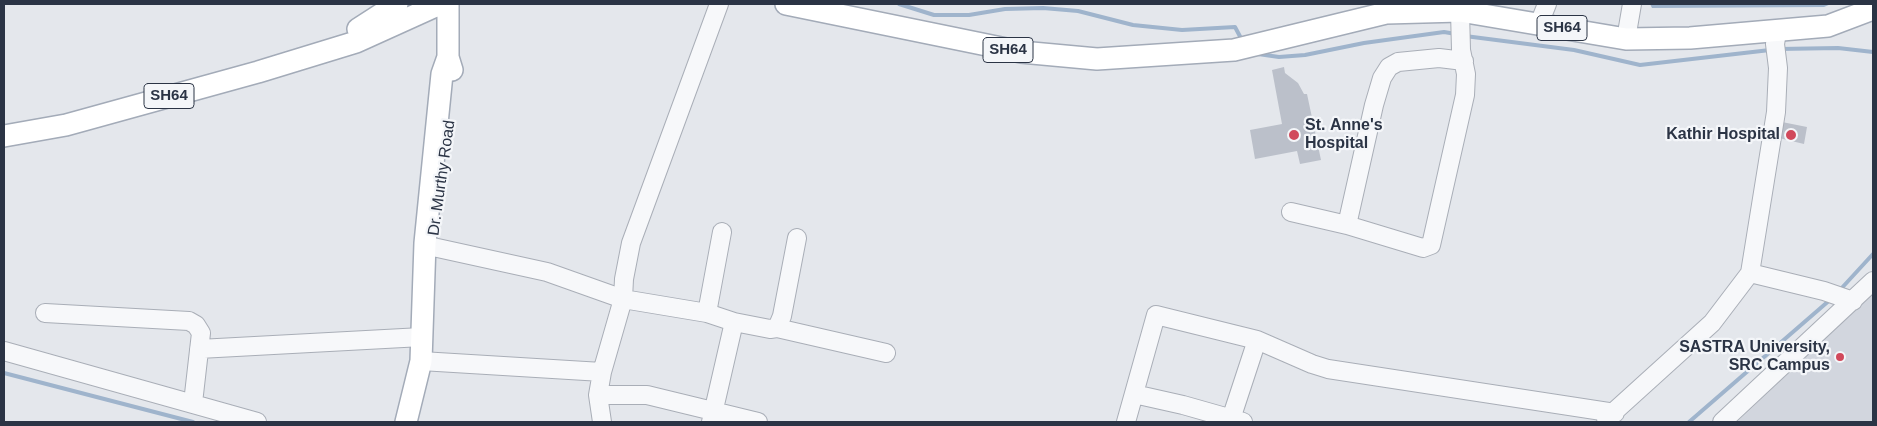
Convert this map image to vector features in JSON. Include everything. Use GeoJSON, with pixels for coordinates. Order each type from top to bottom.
{"type":"FeatureCollection","features":[{"type":"Feature","properties":{"kind":"main road","name":"SH64"},"geometry":{"type":"LineString","coordinates":[[332,49],[352,32],[397,4]]}},
{"type":"Feature","properties":{"kind":"main road","name":"SH64"},"geometry":{"type":"LineString","coordinates":[[4,136],[66,125],[258,72],[356,42],[440,4]]}},
{"type":"Feature","properties":{"kind":"main road","name":"Dr. Murthy Road"},"geometry":{"type":"LineString","coordinates":[[423,300],[440,208],[455,78],[448,57],[448,4]]}},
{"type":"Feature","properties":{"kind":"main road","name":"SH64"},"geometry":{"type":"LineString","coordinates":[[786,4],[910,31],[1030,53],[1097,59],[1243,48],[1386,13],[1460,21],[1539,24],[1626,39],[1776,38],[1828,26],[1873,9]]}},
{"type":"Feature","properties":{"kind":"main road","name":"Dr. Murthy Road"},"geometry":{"type":"LineString","coordinates":[[406,422],[421,361],[425,243],[442,74],[448,57]]}},
{"type":"Feature","properties":{"kind":"street"},"geometry":{"type":"LineString","coordinates":[[602,422],[598,395],[602,372],[623,300],[624,279],[631,243],[648,193],[720,4]]}},
{"type":"Feature","properties":{"kind":"street"},"geometry":{"type":"LineString","coordinates":[[1539,24],[1547,4]]}},
{"type":"Feature","properties":{"kind":"street"},"geometry":{"type":"LineString","coordinates":[[1626,39],[1632,4]]}},
{"type":"Feature","properties":{"kind":"street"},"geometry":{"type":"LineString","coordinates":[[1291,212],[1347,225],[1423,248],[1431,245],[1465,96],[1460,21]]}},
{"type":"Feature","properties":{"kind":"street"},"geometry":{"type":"LineString","coordinates":[[1126,422],[1156,315],[1257,340],[1328,369],[1609,418],[1712,323],[1750,272],[1776,112],[1778,68],[1776,38]]}},
{"type":"Feature","properties":{"kind":"street"},"geometry":{"type":"LineString","coordinates":[[1347,225],[1374,105],[1382,78],[1389,67],[1398,62],[1463,56]]}},
{"type":"Feature","properties":{"kind":"street"},"geometry":{"type":"LineString","coordinates":[[707,313],[722,232]]}},
{"type":"Feature","properties":{"kind":"street"},"geometry":{"type":"LineString","coordinates":[[777,328],[782,316],[797,238]]}},
{"type":"Feature","properties":{"kind":"street"},"geometry":{"type":"LineString","coordinates":[[433,247],[547,272],[623,300],[707,313],[734,322],[770,329],[777,328],[886,353]]}},
{"type":"Feature","properties":{"kind":"street"},"geometry":{"type":"LineString","coordinates":[[1750,272],[1824,291],[1849,300]]}},
{"type":"Feature","properties":{"kind":"street"},"geometry":{"type":"LineString","coordinates":[[1722,422],[1849,300],[1873,281]]}},
{"type":"Feature","properties":{"kind":"street"},"geometry":{"type":"LineString","coordinates":[[45,313],[189,321],[196,325],[201,332],[193,403]]}},
{"type":"Feature","properties":{"kind":"street"},"geometry":{"type":"LineString","coordinates":[[712,417],[734,322]]}},
{"type":"Feature","properties":{"kind":"street"},"geometry":{"type":"LineString","coordinates":[[199,349],[422,337]]}},
{"type":"Feature","properties":{"kind":"street"},"geometry":{"type":"LineString","coordinates":[[1134,394],[1235,421],[1257,340]]}},
{"type":"Feature","properties":{"kind":"street"},"geometry":{"type":"LineString","coordinates":[[4,351],[257,422]]}},
{"type":"Feature","properties":{"kind":"street"},"geometry":{"type":"LineString","coordinates":[[421,361],[602,372]]}},
{"type":"Feature","properties":{"kind":"street"},"geometry":{"type":"LineString","coordinates":[[598,395],[647,395],[712,417],[758,422]]}},
{"type":"Feature","properties":{"kind":"shaded area","name":"SASTRA University, SRC Campus"},"geometry":{"type":"Polygon","coordinates":[[[1873,294],[1873,422],[1737,422],[1836,328],[1873,294]]]}},
{"type":"Feature","properties":{"kind":"water"},"geometry":{"type":"Polygon","coordinates":[[[1650,4],[1831,4],[1824,7],[1652,8],[1650,4]]]}},
{"type":"Feature","properties":{"kind":"building"},"geometry":{"type":"Polygon","coordinates":[[[1284,67],[1285,73],[1298,83],[1304,94],[1307,94],[1321,160],[1300,164],[1297,151],[1255,159],[1250,130],[1282,124],[1272,70],[1284,67]]]}},
{"type":"Feature","properties":{"kind":"building"},"geometry":{"type":"Polygon","coordinates":[[[1782,122],[1807,127],[1804,144],[1779,138],[1782,122]]]}},
{"type":"Feature","properties":{"kind":"waterway"},"geometry":{"type":"LineString","coordinates":[[899,4],[934,15],[969,15],[1005,9],[1043,8],[1078,11],[1133,25],[1182,30],[1235,27],[1243,42]]}},
{"type":"Feature","properties":{"kind":"waterway"},"geometry":{"type":"LineString","coordinates":[[1258,54],[1279,57],[1305,55],[1364,43],[1444,32],[1456,34]]}},
{"type":"Feature","properties":{"kind":"waterway"},"geometry":{"type":"LineString","coordinates":[[1465,36],[1574,50],[1640,65],[1770,50]]}},
{"type":"Feature","properties":{"kind":"waterway"},"geometry":{"type":"LineString","coordinates":[[1779,49],[1838,48],[1873,52]]}},
{"type":"Feature","properties":{"kind":"waterway"},"geometry":{"type":"LineString","coordinates":[[1839,291],[1873,254]]}},
{"type":"Feature","properties":{"kind":"waterway"},"geometry":{"type":"LineString","coordinates":[[1689,422],[1831,299]]}},
{"type":"Feature","properties":{"kind":"waterway"},"geometry":{"type":"LineString","coordinates":[[4,373],[193,422]]}},
{"type":"Feature","properties":{"kind":"place","name":"St. Anne's Hospital"},"geometry":{"type":"Point","coordinates":[1294,135]}},
{"type":"Feature","properties":{"kind":"place","name":"Kathir Hospital"},"geometry":{"type":"Point","coordinates":[1791,135]}},
{"type":"Feature","properties":{"kind":"place","name":"SASTRA University, SRC Campus"},"geometry":{"type":"Point","coordinates":[1840,357]}}]}
